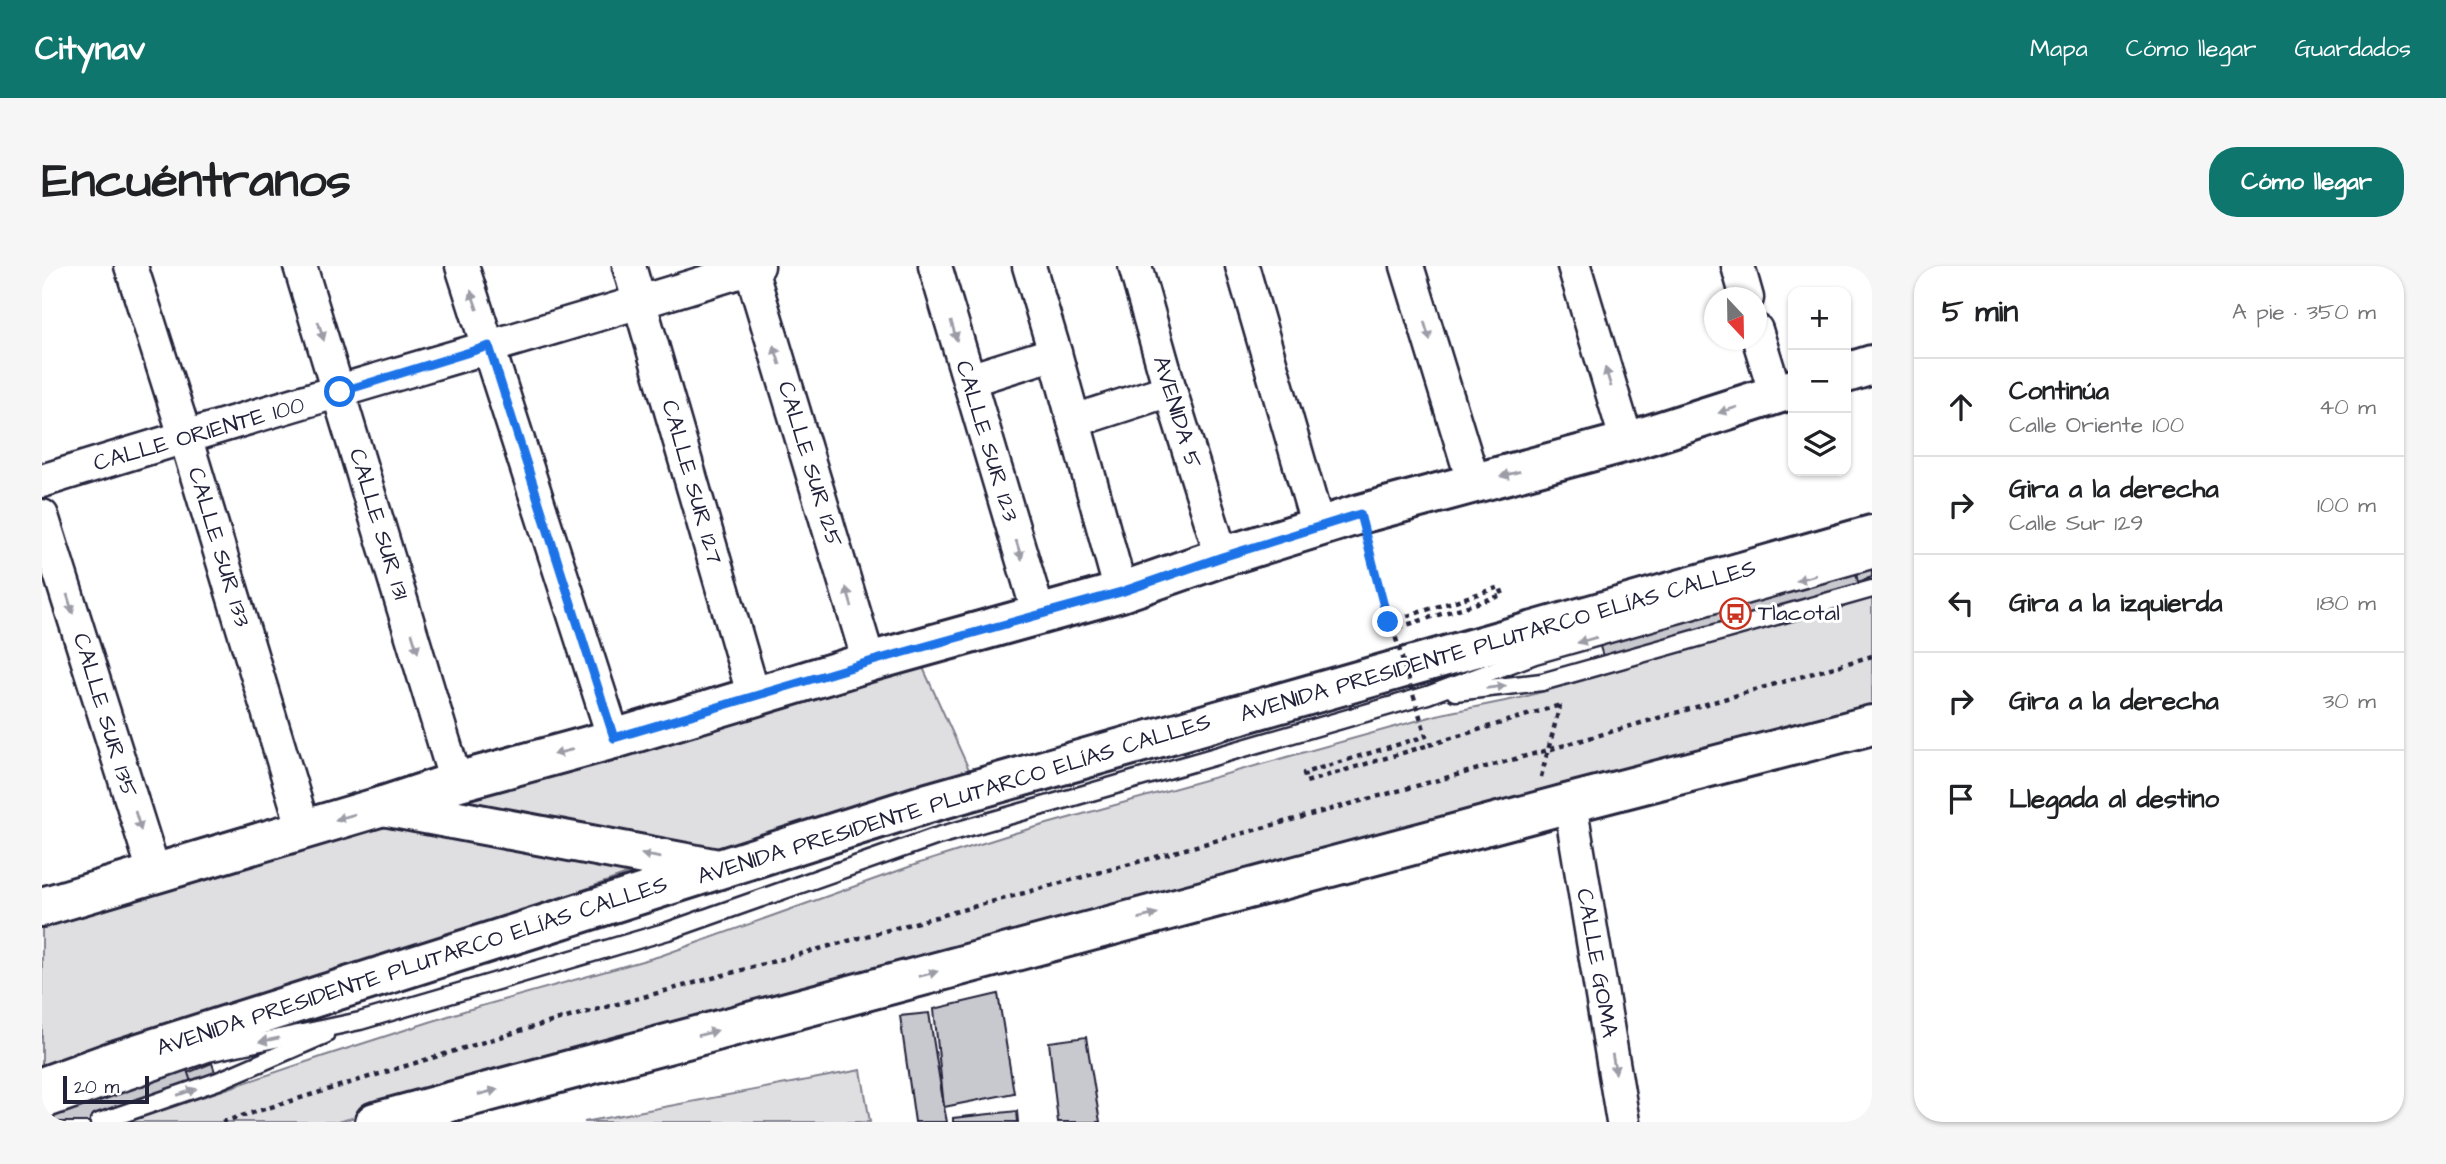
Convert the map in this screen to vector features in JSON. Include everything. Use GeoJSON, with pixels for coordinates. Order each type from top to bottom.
{"type":"FeatureCollection","features":[{"type":"Feature","properties":{"kind":"main road"},"geometry":{"type":"LineString","coordinates":[[1851,371],[1872,365]]}},
{"type":"Feature","properties":{"kind":"main road"},"geometry":{"type":"LineString","coordinates":[[42,907],[383,807],[456,782],[1121,592],[1360,514],[1627,442],[1784,392]]}},
{"type":"Feature","properties":{"kind":"main road"},"geometry":{"type":"LineString","coordinates":[[1862,546],[1872,519]]}},
{"type":"Feature","properties":{"kind":"main road","name":"AVENIDA PRESIDENTE PLUTARCO ELÍAS CALLES"},"geometry":{"type":"LineString","coordinates":[[42,1087],[117,1060],[928,803],[1862,546]]}},
{"type":"Feature","properties":{"kind":"main road"},"geometry":{"type":"LineString","coordinates":[[375,1122],[1872,725]]}},
{"type":"Feature","properties":{"kind":"main road"},"geometry":{"type":"LineString","coordinates":[[383,807],[718,869]]}},
{"type":"Feature","properties":{"kind":"street","name":"CALLE SUR 133"},"geometry":{"type":"LineString","coordinates":[[131,266],[304,830]]}},
{"type":"Feature","properties":{"kind":"street","name":"CALLE SUR 131"},"geometry":{"type":"LineString","coordinates":[[300,266],[456,782]]}},
{"type":"Feature","properties":{"kind":"street"},"geometry":{"type":"LineString","coordinates":[[462,266],[614,738]]}},
{"type":"Feature","properties":{"kind":"street","name":"CALLE SUR 127"},"geometry":{"type":"LineString","coordinates":[[629,266],[754,697]]}},
{"type":"Feature","properties":{"kind":"street","name":"CALLE SUR 123"},"geometry":{"type":"LineString","coordinates":[[935,266],[1039,615]]}},
{"type":"Feature","properties":{"kind":"street"},"geometry":{"type":"LineString","coordinates":[[1029,266],[1121,592]]}},
{"type":"Feature","properties":{"kind":"street","name":"AVENIDA 5"},"geometry":{"type":"LineString","coordinates":[[1135,266],[1222,557]]}},
{"type":"Feature","properties":{"kind":"street"},"geometry":{"type":"LineString","coordinates":[[1242,266],[1318,527]]}},
{"type":"Feature","properties":{"kind":"street"},"geometry":{"type":"LineString","coordinates":[[1407,266],[1475,484]]}},
{"type":"Feature","properties":{"kind":"street"},"geometry":{"type":"LineString","coordinates":[[1574,266],[1627,442]]}},
{"type":"Feature","properties":{"kind":"street"},"geometry":{"type":"LineString","coordinates":[[1738,266],[1744,287]]}},
{"type":"Feature","properties":{"kind":"street","name":"CALLE ORIENTE 100"},"geometry":{"type":"LineString","coordinates":[[42,481],[753,267]]}},
{"type":"Feature","properties":{"kind":"street","name":"CALLE SUR 125"},"geometry":{"type":"LineString","coordinates":[[753,267],[869,662]]}},
{"type":"Feature","properties":{"kind":"street"},"geometry":{"type":"LineString","coordinates":[[1765,350],[1784,392]]}},
{"type":"Feature","properties":{"kind":"street"},"geometry":{"type":"LineString","coordinates":[[969,380],[1055,353]]}},
{"type":"Feature","properties":{"kind":"street"},"geometry":{"type":"LineString","coordinates":[[1074,421],[1170,390]]}},
{"type":"Feature","properties":{"kind":"street","name":"CALLE SUR 135"},"geometry":{"type":"LineString","coordinates":[[42,516],[155,875]]}},
{"type":"Feature","properties":{"kind":"street","name":"CALLE GOMA"},"geometry":{"type":"LineString","coordinates":[[1566,804],[1623,1122]]}},
{"type":"Feature","properties":{"kind":"lane"},"geometry":{"type":"LineString","coordinates":[[42,1111],[208,1053],[359,1021],[668,931],[934,836],[1428,695],[1535,655],[1862,546]]}},
{"type":"Feature","properties":{"kind":"lane"},"geometry":{"type":"LineString","coordinates":[[1428,695],[1542,682],[1872,589]]}},
{"type":"Feature","properties":{"kind":"lane"},"geometry":{"type":"LineString","coordinates":[[99,1122],[218,1081],[359,1021]]}},
{"type":"Feature","properties":{"kind":"path"},"geometry":{"type":"LineString","coordinates":[[1360,514],[1388,622],[1500,587],[1503,595],[1393,629],[1426,736],[1304,773],[1306,782],[1560,705],[1541,778],[1566,804]]}},
{"type":"Feature","properties":{"kind":"path"},"geometry":{"type":"LineString","coordinates":[[222,1122],[533,1027],[1548,750],[1872,656]]}},
{"type":"Feature","properties":{"kind":"shaded area"},"geometry":{"type":"Polygon","coordinates":[[[1872,597],[1872,714],[337,1122],[128,1122],[467,1010],[660,956],[920,863],[1015,833],[1441,714],[1520,698],[1872,597]]]}},
{"type":"Feature","properties":{"kind":"shaded area"},"geometry":{"type":"Polygon","coordinates":[[[920,661],[971,774],[699,854],[426,803],[920,661]]]}},
{"type":"Feature","properties":{"kind":"shaded area"},"geometry":{"type":"Polygon","coordinates":[[[377,819],[655,864],[42,1085],[42,918],[377,819]]]}},
{"type":"Feature","properties":{"kind":"shaded area"},"geometry":{"type":"Polygon","coordinates":[[[861,1070],[870,1122],[584,1122],[861,1070]]]}},
{"type":"Feature","properties":{"kind":"building"},"geometry":{"type":"Polygon","coordinates":[[[1865,563],[1871,586],[1605,663],[1598,640],[1865,563]]]}},
{"type":"Feature","properties":{"kind":"building"},"geometry":{"type":"Polygon","coordinates":[[[1872,569],[1872,577],[1858,582],[1856,574],[1872,569]]]}},
{"type":"Feature","properties":{"kind":"building"},"geometry":{"type":"Polygon","coordinates":[[[998,994],[1014,1093],[944,1107],[934,1009],[998,994]]]}},
{"type":"Feature","properties":{"kind":"building"},"geometry":{"type":"Polygon","coordinates":[[[929,1013],[947,1122],[915,1122],[900,1016],[929,1013]]]}},
{"type":"Feature","properties":{"kind":"building"},"geometry":{"type":"Polygon","coordinates":[[[1086,1037],[1100,1122],[1058,1122],[1049,1042],[1086,1037]]]}},
{"type":"Feature","properties":{"kind":"building"},"geometry":{"type":"Polygon","coordinates":[[[212,1063],[216,1075],[185,1086],[182,1075],[212,1063]]]}},
{"type":"Feature","properties":{"kind":"building"},"geometry":{"type":"Polygon","coordinates":[[[185,1064],[194,1091],[103,1122],[42,1122],[42,1113],[185,1064]]]}},
{"type":"Feature","properties":{"kind":"building"},"geometry":{"type":"Polygon","coordinates":[[[1017,1111],[1018,1122],[953,1122],[953,1118],[1017,1111]]]}},
{"type":"Feature","properties":{"kind":"place","name":"Tlacotal"},"geometry":{"type":"Point","coordinates":[1735,613]}},
{"type":"Feature","properties":{"kind":"route"},"geometry":{"type":"LineString","coordinates":[[340,392],[489,346],[614,738],[869,662],[1121,592],[1360,514],[1388,622]]}}]}
